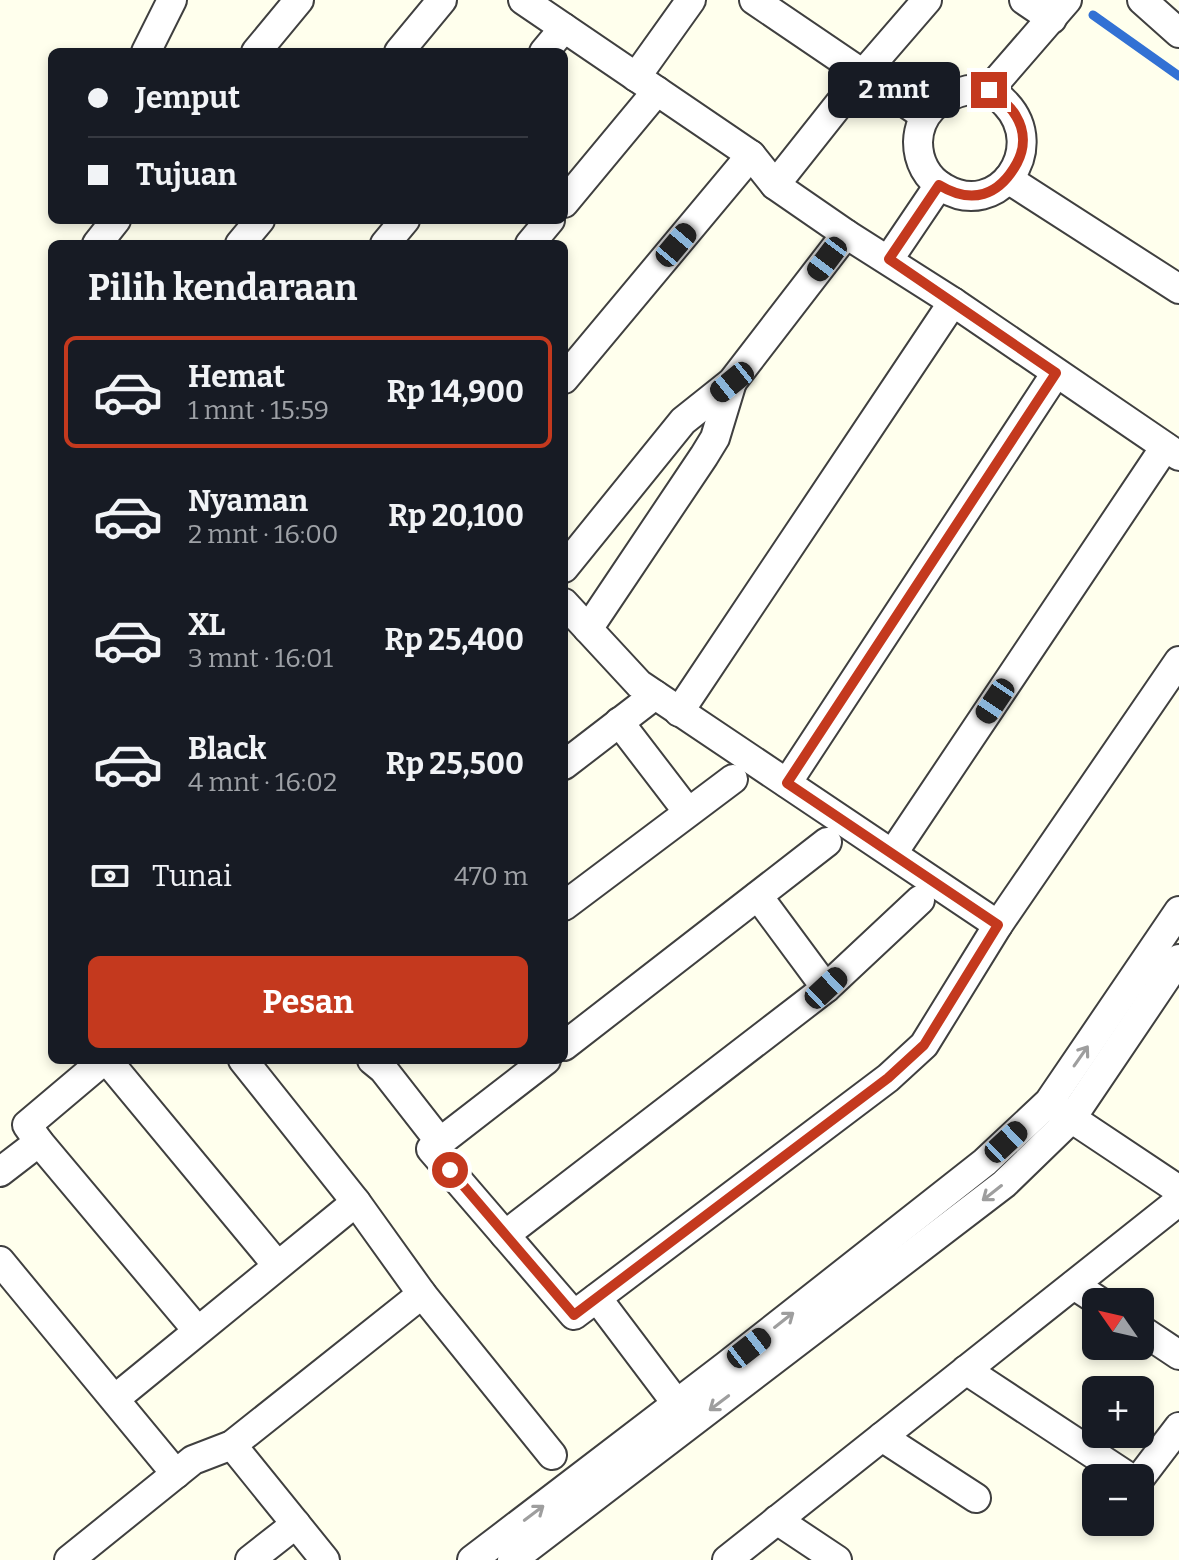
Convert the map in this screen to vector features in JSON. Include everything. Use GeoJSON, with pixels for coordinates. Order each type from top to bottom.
{"type":"FeatureCollection","features":[{"type":"Feature","properties":{"kind":"street"},"geometry":{"type":"LineString","coordinates":[[148,48],[172,0]]}},
{"type":"Feature","properties":{"kind":"street"},"geometry":{"type":"LineString","coordinates":[[259,48],[299,0]]}},
{"type":"Feature","properties":{"kind":"street"},"geometry":{"type":"LineString","coordinates":[[402,48],[442,0]]}},
{"type":"Feature","properties":{"kind":"street"},"geometry":{"type":"LineString","coordinates":[[523,0],[751,155],[775,185],[1172,452],[893,853]]}},
{"type":"Feature","properties":{"kind":"street"},"geometry":{"type":"LineString","coordinates":[[568,197],[647,84],[691,0]]}},
{"type":"Feature","properties":{"kind":"street"},"geometry":{"type":"LineString","coordinates":[[754,0],[925,116]]}},
{"type":"Feature","properties":{"kind":"street"},"geometry":{"type":"LineString","coordinates":[[775,185],[863,74],[927,0]]}},
{"type":"Feature","properties":{"kind":"street"},"geometry":{"type":"LineString","coordinates":[[989,90],[1059,10],[1024,0]]}},
{"type":"Feature","properties":{"kind":"street"},"geometry":{"type":"LineString","coordinates":[[1142,0],[1179,33]]}},
{"type":"Feature","properties":{"kind":"street"},"geometry":{"type":"LineString","coordinates":[[547,48],[564,28]]}},
{"type":"Feature","properties":{"kind":"street"},"geometry":{"type":"LineString","coordinates":[[989,90],[1016,115],[1023,133],[1023,152],[1008,179],[987,193],[969,196],[951,193],[924,169],[918,151],[919,133],[925,116],[936,102],[951,93],[989,90]]}},
{"type":"Feature","properties":{"kind":"street"},"geometry":{"type":"LineString","coordinates":[[568,374],[751,155]]}},
{"type":"Feature","properties":{"kind":"street"},"geometry":{"type":"LineString","coordinates":[[1008,179],[1179,289]]}},
{"type":"Feature","properties":{"kind":"street"},"geometry":{"type":"LineString","coordinates":[[889,259],[939,185]]}},
{"type":"Feature","properties":{"kind":"street"},"geometry":{"type":"LineString","coordinates":[[98,240],[112,224]]}},
{"type":"Feature","properties":{"kind":"street"},"geometry":{"type":"LineString","coordinates":[[243,240],[257,224]]}},
{"type":"Feature","properties":{"kind":"street"},"geometry":{"type":"LineString","coordinates":[[388,240],[402,224]]}},
{"type":"Feature","properties":{"kind":"street"},"geometry":{"type":"LineString","coordinates":[[533,240],[547,224]]}},
{"type":"Feature","properties":{"kind":"street"},"geometry":{"type":"LineString","coordinates":[[568,563],[683,421],[732,382],[846,234]]}},
{"type":"Feature","properties":{"kind":"street"},"geometry":{"type":"LineString","coordinates":[[679,712],[953,302]]}},
{"type":"Feature","properties":{"kind":"street"},"geometry":{"type":"LineString","coordinates":[[787,783],[1056,373]]}},
{"type":"Feature","properties":{"kind":"street"},"geometry":{"type":"LineString","coordinates":[[732,382],[715,438],[704,456],[574,620],[639,684],[998,925]]}},
{"type":"Feature","properties":{"kind":"street"},"geometry":{"type":"LineString","coordinates":[[541,1064],[431,1149],[574,1315],[888,1078],[924,1045],[998,925],[1177,668]]}},
{"type":"Feature","properties":{"kind":"street"},"geometry":{"type":"LineString","coordinates":[[568,762],[655,695]]}},
{"type":"Feature","properties":{"kind":"street"},"geometry":{"type":"LineString","coordinates":[[619,722],[688,812]]}},
{"type":"Feature","properties":{"kind":"street"},"geometry":{"type":"LineString","coordinates":[[568,903],[733,779]]}},
{"type":"Feature","properties":{"kind":"street"},"geometry":{"type":"LineString","coordinates":[[568,1043],[827,842]]}},
{"type":"Feature","properties":{"kind":"street"},"geometry":{"type":"LineString","coordinates":[[758,896],[826,988]]}},
{"type":"Feature","properties":{"kind":"street"},"geometry":{"type":"LineString","coordinates":[[505,1235],[826,988],[920,900]]}},
{"type":"Feature","properties":{"kind":"street"},"geometry":{"type":"LineString","coordinates":[[512,1560],[677,1404],[985,1162],[1049,1102],[1179,911]]}},
{"type":"Feature","properties":{"kind":"street"},"geometry":{"type":"LineString","coordinates":[[472,1560],[611,1469],[1004,1184],[1071,1119],[1179,959]]}},
{"type":"Feature","properties":{"kind":"street"},"geometry":{"type":"LineString","coordinates":[[100,1064],[27,1125],[197,1330]]}},
{"type":"Feature","properties":{"kind":"street"},"geometry":{"type":"LineString","coordinates":[[108,1064],[277,1265]]}},
{"type":"Feature","properties":{"kind":"street"},"geometry":{"type":"LineString","coordinates":[[246,1064],[356,1202],[422,1294],[552,1455]]}},
{"type":"Feature","properties":{"kind":"street"},"geometry":{"type":"LineString","coordinates":[[377,1064],[440,1142]]}},
{"type":"Feature","properties":{"kind":"street"},"geometry":{"type":"LineString","coordinates":[[1049,1102],[1179,1190]]}},
{"type":"Feature","properties":{"kind":"street"},"geometry":{"type":"LineString","coordinates":[[0,1172],[39,1142]]}},
{"type":"Feature","properties":{"kind":"street"},"geometry":{"type":"LineString","coordinates":[[727,1560],[1179,1201]]}},
{"type":"Feature","properties":{"kind":"street"},"geometry":{"type":"LineString","coordinates":[[116,1398],[356,1202]]}},
{"type":"Feature","properties":{"kind":"street"},"geometry":{"type":"LineString","coordinates":[[0,1261],[176,1474]]}},
{"type":"Feature","properties":{"kind":"street"},"geometry":{"type":"LineString","coordinates":[[1074,1285],[1082,1290]]}},
{"type":"Feature","properties":{"kind":"street"},"geometry":{"type":"LineString","coordinates":[[69,1560],[193,1460],[232,1445],[422,1294]]}},
{"type":"Feature","properties":{"kind":"street"},"geometry":{"type":"LineString","coordinates":[[597,1298],[677,1404]]}},
{"type":"Feature","properties":{"kind":"street"},"geometry":{"type":"LineString","coordinates":[[1154,1338],[1179,1355]]}},
{"type":"Feature","properties":{"kind":"street"},"geometry":{"type":"LineString","coordinates":[[966,1370],[1109,1464]]}},
{"type":"Feature","properties":{"kind":"street"},"geometry":{"type":"LineString","coordinates":[[1151,1464],[1179,1427]]}},
{"type":"Feature","properties":{"kind":"street"},"geometry":{"type":"LineString","coordinates":[[882,1437],[976,1498]]}},
{"type":"Feature","properties":{"kind":"street"},"geometry":{"type":"LineString","coordinates":[[232,1445],[325,1560]]}},
{"type":"Feature","properties":{"kind":"street"},"geometry":{"type":"LineString","coordinates":[[777,1520],[837,1560]]}},
{"type":"Feature","properties":{"kind":"street"},"geometry":{"type":"LineString","coordinates":[[250,1560],[296,1524]]}},
{"type":"Feature","properties":{"kind":"waterway"},"geometry":{"type":"LineString","coordinates":[[1093,15],[1179,76]]}},
{"type":"Feature","properties":{"kind":"route"},"geometry":{"type":"LineString","coordinates":[[450,1170],[574,1315],[888,1078],[924,1045],[998,925],[787,783],[1056,373],[889,259],[939,185],[951,193],[969,196],[987,193],[1008,179],[1023,152],[1023,133],[1016,115],[989,90]]}}]}
